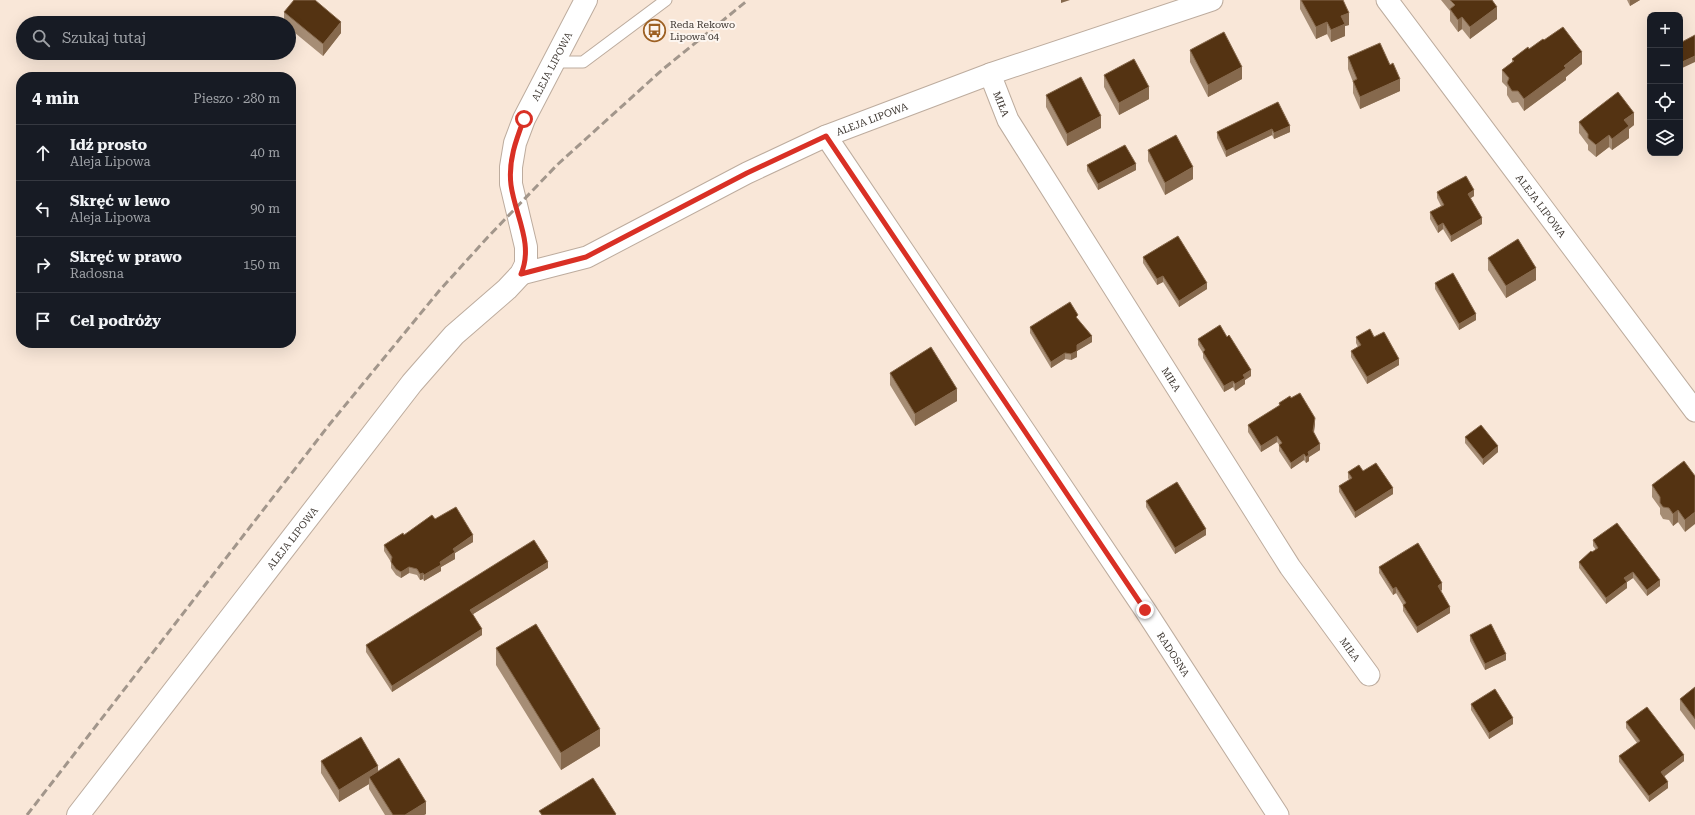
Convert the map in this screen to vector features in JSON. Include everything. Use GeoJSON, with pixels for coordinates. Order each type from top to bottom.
{"type":"FeatureCollection","features":[{"type":"Feature","properties":{"kind":"street","name":"ALEJA LIPOWA"},"geometry":{"type":"LineString","coordinates":[[78,815],[412,383],[454,335],[507,289],[521,274],[526,264],[526,247],[511,184],[511,167],[515,144],[524,119],[586,0]]}},
{"type":"Feature","properties":{"kind":"street","name":"ALEJA LIPOWA"},"geometry":{"type":"LineString","coordinates":[[521,274],[586,257],[747,173],[826,136],[990,74],[1212,0]]}},
{"type":"Feature","properties":{"kind":"street","name":"ALEJA LIPOWA"},"geometry":{"type":"LineString","coordinates":[[1387,0],[1695,411]]}},
{"type":"Feature","properties":{"kind":"street","name":"MIŁA"},"geometry":{"type":"LineString","coordinates":[[990,74],[1008,120],[1290,567],[1369,675]]}},
{"type":"Feature","properties":{"kind":"street","name":"RADOSNA"},"geometry":{"type":"LineString","coordinates":[[826,136],[1145,610],[1278,815]]}},
{"type":"Feature","properties":{"kind":"lane"},"geometry":{"type":"LineString","coordinates":[[555,62],[583,62],[666,0]]}},
{"type":"Feature","properties":{"kind":"building"},"geometry":{"type":"Polygon","coordinates":[[[294,0],[315,0],[341,22],[323,44],[296,22],[296,16],[289,16],[284,12],[294,0]]]}},
{"type":"Feature","properties":{"kind":"building"},"geometry":{"type":"Polygon","coordinates":[[[1301,0],[1343,0],[1349,13],[1341,16],[1345,24],[1331,30],[1327,22],[1316,27],[1301,0]]]}},
{"type":"Feature","properties":{"kind":"building"},"geometry":{"type":"Polygon","coordinates":[[[1450,0],[1492,0],[1497,7],[1470,27],[1462,17],[1458,20],[1450,9],[1455,5],[1450,0]]]}},
{"type":"Feature","properties":{"kind":"building"},"geometry":{"type":"Polygon","coordinates":[[[1563,27],[1582,52],[1564,66],[1566,68],[1524,99],[1518,91],[1512,91],[1507,83],[1509,78],[1502,70],[1514,61],[1512,59],[1528,47],[1529,49],[1563,27]]]}},
{"type":"Feature","properties":{"kind":"building"},"geometry":{"type":"Polygon","coordinates":[[[1224,32],[1242,67],[1208,85],[1190,50],[1224,32]]]}},
{"type":"Feature","properties":{"kind":"building"},"geometry":{"type":"Polygon","coordinates":[[[1695,35],[1695,56],[1683,62],[1683,48],[1683,41],[1695,35]]]}},
{"type":"Feature","properties":{"kind":"building"},"geometry":{"type":"Polygon","coordinates":[[[1380,43],[1390,65],[1393,63],[1400,79],[1360,97],[1353,81],[1357,79],[1348,57],[1380,43]]]}},
{"type":"Feature","properties":{"kind":"building"},"geometry":{"type":"Polygon","coordinates":[[[1134,59],[1149,87],[1119,103],[1104,75],[1134,59]]]}},
{"type":"Feature","properties":{"kind":"building"},"geometry":{"type":"Polygon","coordinates":[[[1081,77],[1101,116],[1067,134],[1046,95],[1081,77]]]}},
{"type":"Feature","properties":{"kind":"building"},"geometry":{"type":"Polygon","coordinates":[[[1618,92],[1634,113],[1624,120],[1629,126],[1612,139],[1609,135],[1596,145],[1588,138],[1588,134],[1579,122],[1618,92]]]}},
{"type":"Feature","properties":{"kind":"building"},"geometry":{"type":"Polygon","coordinates":[[[1278,102],[1290,126],[1274,133],[1272,129],[1226,151],[1217,132],[1278,102]]]}},
{"type":"Feature","properties":{"kind":"building"},"geometry":{"type":"Polygon","coordinates":[[[1176,135],[1193,167],[1165,183],[1148,150],[1176,135]]]}},
{"type":"Feature","properties":{"kind":"building"},"geometry":{"type":"Polygon","coordinates":[[[1125,145],[1136,164],[1098,184],[1087,165],[1125,145]]]}},
{"type":"Feature","properties":{"kind":"building"},"geometry":{"type":"Polygon","coordinates":[[[1466,176],[1474,190],[1468,194],[1482,218],[1451,236],[1443,223],[1438,226],[1430,212],[1444,205],[1437,192],[1466,176]]]}},
{"type":"Feature","properties":{"kind":"building"},"geometry":{"type":"Polygon","coordinates":[[[1178,236],[1207,283],[1179,301],[1163,276],[1157,279],[1143,257],[1178,236]]]}},
{"type":"Feature","properties":{"kind":"building"},"geometry":{"type":"Polygon","coordinates":[[[1518,239],[1536,268],[1506,286],[1488,258],[1518,239]]]}},
{"type":"Feature","properties":{"kind":"building"},"geometry":{"type":"Polygon","coordinates":[[[1453,273],[1476,314],[1459,324],[1435,283],[1453,273]]]}},
{"type":"Feature","properties":{"kind":"building"},"geometry":{"type":"Polygon","coordinates":[[[1070,302],[1078,315],[1076,317],[1092,336],[1077,345],[1077,351],[1071,354],[1065,353],[1051,362],[1030,327],[1070,302]]]}},
{"type":"Feature","properties":{"kind":"building"},"geometry":{"type":"Polygon","coordinates":[[[1220,325],[1227,337],[1229,335],[1251,370],[1243,375],[1245,378],[1235,384],[1233,381],[1224,386],[1203,352],[1205,350],[1198,339],[1220,325]]]}},
{"type":"Feature","properties":{"kind":"building"},"geometry":{"type":"Polygon","coordinates":[[[1370,329],[1374,337],[1384,332],[1399,359],[1367,377],[1351,351],[1361,345],[1356,337],[1370,329]]]}},
{"type":"Feature","properties":{"kind":"building"},"geometry":{"type":"Polygon","coordinates":[[[931,347],[957,389],[915,414],[890,373],[931,347]]]}},
{"type":"Feature","properties":{"kind":"building"},"geometry":{"type":"Polygon","coordinates":[[[1300,393],[1315,418],[1313,431],[1320,444],[1308,452],[1309,455],[1306,457],[1304,454],[1291,463],[1279,445],[1282,443],[1277,436],[1261,446],[1248,425],[1280,405],[1279,403],[1290,396],[1291,398],[1300,393]]]}},
{"type":"Feature","properties":{"kind":"building"},"geometry":{"type":"Polygon","coordinates":[[[1481,425],[1498,446],[1483,459],[1465,437],[1481,425]]]}},
{"type":"Feature","properties":{"kind":"building"},"geometry":{"type":"Polygon","coordinates":[[[1684,461],[1695,476],[1695,512],[1685,520],[1678,510],[1673,514],[1669,508],[1663,507],[1660,503],[1660,497],[1652,485],[1684,461]]]}},
{"type":"Feature","properties":{"kind":"building"},"geometry":{"type":"Polygon","coordinates":[[[1376,463],[1393,488],[1355,512],[1339,486],[1352,478],[1348,472],[1359,465],[1363,471],[1376,463]]]}},
{"type":"Feature","properties":{"kind":"building"},"geometry":{"type":"Polygon","coordinates":[[[1177,482],[1206,529],[1175,548],[1146,501],[1177,482]]]}},
{"type":"Feature","properties":{"kind":"building"},"geometry":{"type":"Polygon","coordinates":[[[456,507],[473,535],[453,549],[455,552],[440,562],[441,565],[424,575],[423,573],[420,574],[417,569],[409,567],[401,572],[396,569],[391,562],[392,557],[384,545],[403,533],[404,535],[432,515],[435,519],[456,507]]]}},
{"type":"Feature","properties":{"kind":"building"},"geometry":{"type":"Polygon","coordinates":[[[1617,523],[1660,580],[1647,590],[1633,572],[1624,578],[1627,582],[1606,598],[1579,562],[1591,551],[1592,552],[1598,548],[1593,540],[1617,523]]]}},
{"type":"Feature","properties":{"kind":"building"},"geometry":{"type":"Polygon","coordinates":[[[534,540],[548,562],[470,610],[482,629],[392,686],[366,645],[534,540]]]}},
{"type":"Feature","properties":{"kind":"building"},"geometry":{"type":"Polygon","coordinates":[[[1418,543],[1442,583],[1438,586],[1450,607],[1417,627],[1403,605],[1406,603],[1396,587],[1393,589],[1379,567],[1418,543]]]}},
{"type":"Feature","properties":{"kind":"building"},"geometry":{"type":"Polygon","coordinates":[[[536,624],[600,729],[561,753],[496,648],[536,624]]]}},
{"type":"Feature","properties":{"kind":"building"},"geometry":{"type":"Polygon","coordinates":[[[1491,624],[1506,654],[1485,664],[1470,635],[1491,624]]]}},
{"type":"Feature","properties":{"kind":"building"},"geometry":{"type":"Polygon","coordinates":[[[1695,687],[1695,719],[1680,699],[1695,687]]]}},
{"type":"Feature","properties":{"kind":"building"},"geometry":{"type":"Polygon","coordinates":[[[1495,689],[1513,718],[1489,733],[1471,704],[1495,689]]]}},
{"type":"Feature","properties":{"kind":"building"},"geometry":{"type":"Polygon","coordinates":[[[1647,707],[1684,755],[1661,772],[1668,782],[1649,796],[1619,756],[1640,741],[1626,722],[1647,707]]]}},
{"type":"Feature","properties":{"kind":"building"},"geometry":{"type":"Polygon","coordinates":[[[361,737],[378,766],[339,790],[321,761],[361,737]]]}},
{"type":"Feature","properties":{"kind":"building"},"geometry":{"type":"Polygon","coordinates":[[[399,758],[426,802],[405,815],[393,815],[369,777],[399,758]]]}},
{"type":"Feature","properties":{"kind":"building"},"geometry":{"type":"Polygon","coordinates":[[[593,778],[616,814],[615,815],[542,815],[539,811],[593,778]]]}},
{"type":"Feature","properties":{"kind":"railway"},"geometry":{"type":"LineString","coordinates":[[27,815],[329,425],[439,291],[557,165],[662,70],[748,0]]}},
{"type":"Feature","properties":{"kind":"place","name":"Reda Rekowo Lipowa 04"},"geometry":{"type":"Point","coordinates":[654,30]}},
{"type":"Feature","properties":{"kind":"route"},"geometry":{"type":"LineString","coordinates":[[524,119],[515,144],[511,167],[511,184],[516,208],[524,232],[526,247],[526,264],[521,274],[586,257],[747,173],[826,136],[1145,610]]}}]}
